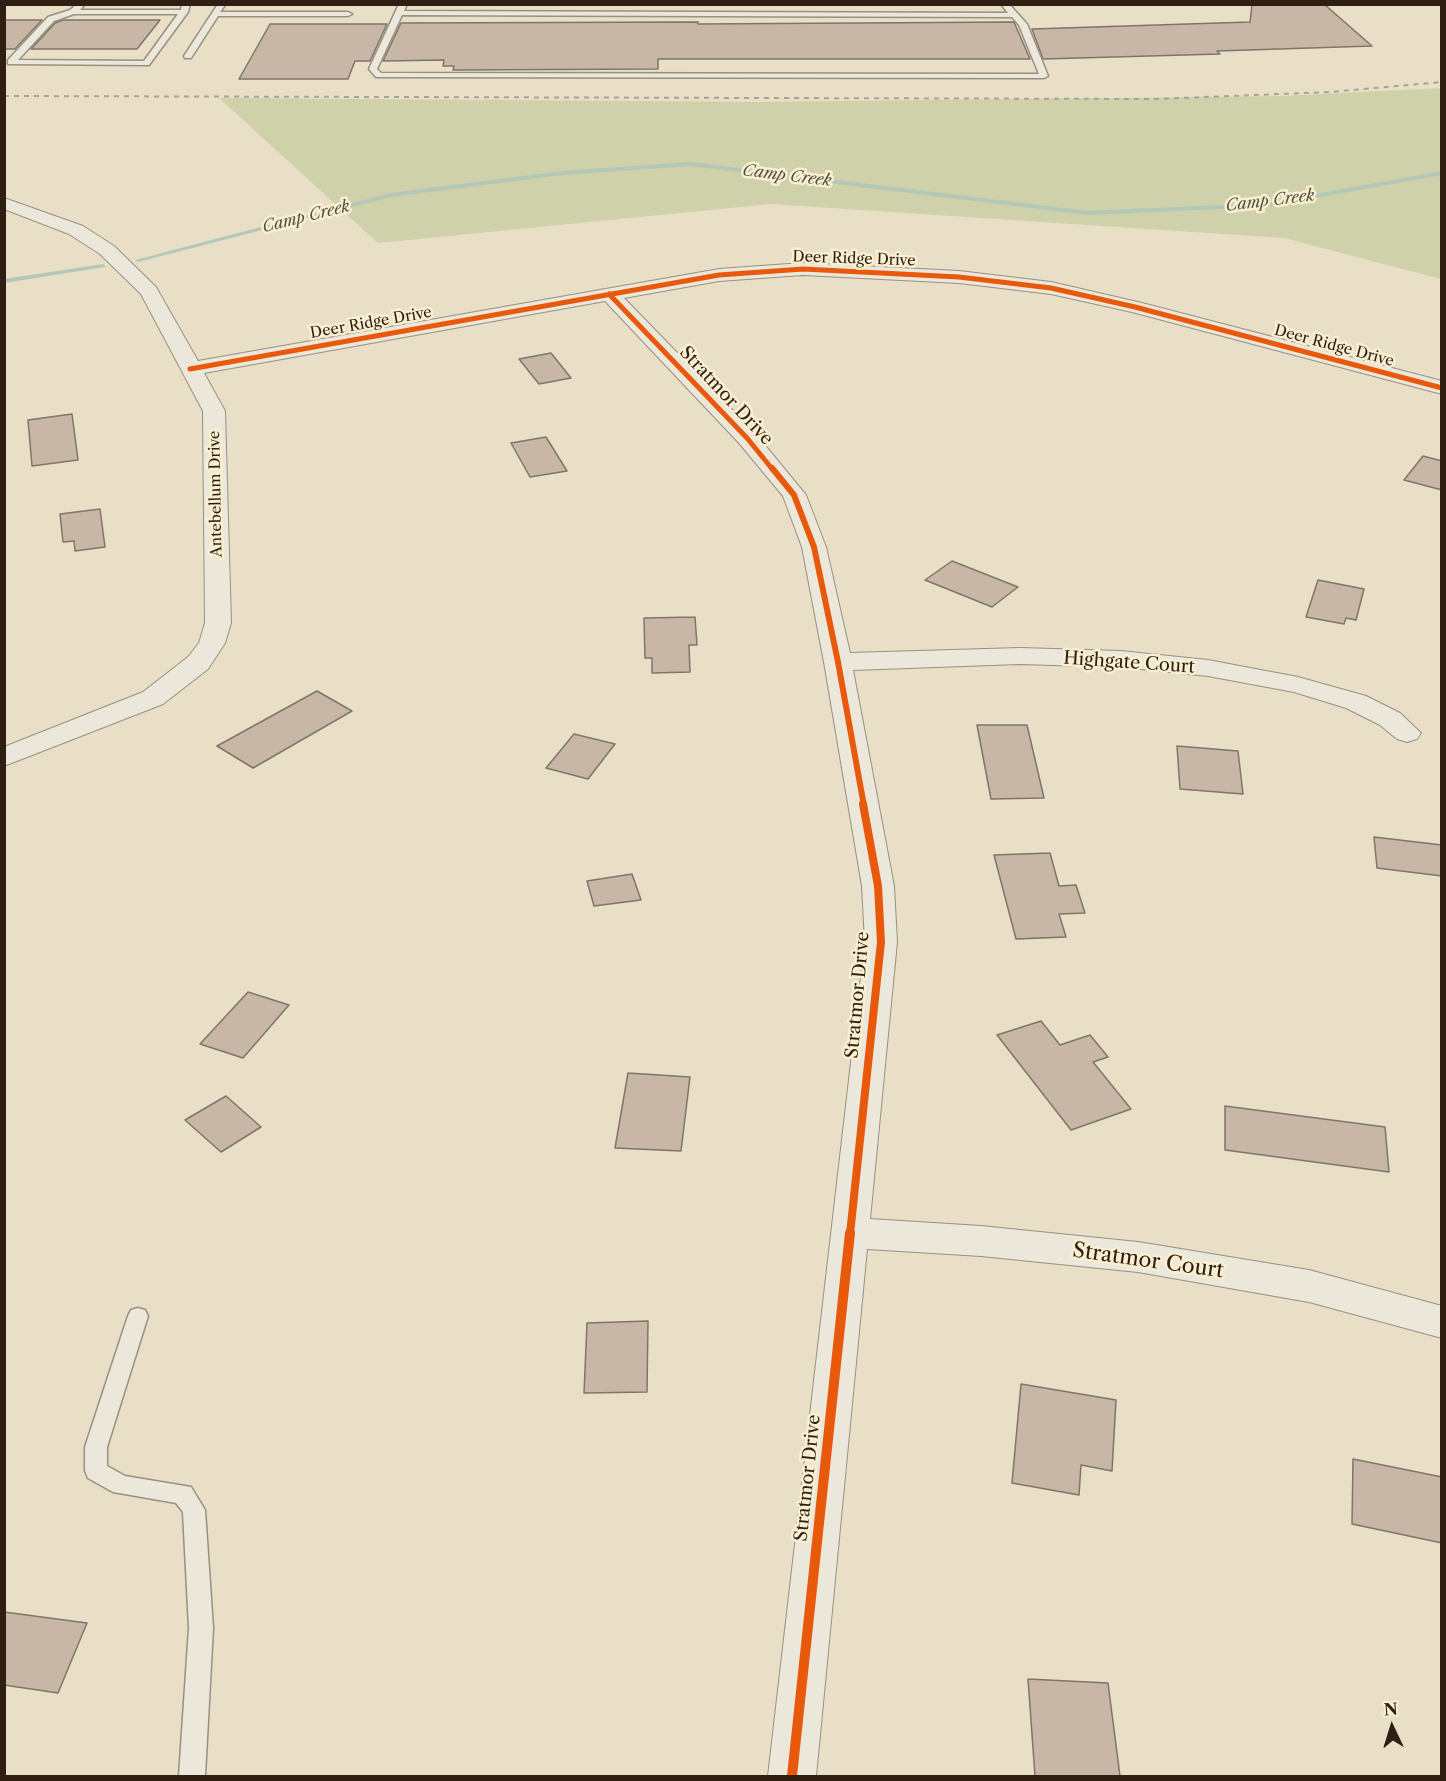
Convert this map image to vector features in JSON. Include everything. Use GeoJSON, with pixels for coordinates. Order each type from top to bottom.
{"type":"FeatureCollection","features":[{"type":"Feature","properties":{"kind":"street","name":"Antebellum Drive"},"geometry":{"type":"LineString","coordinates":[[4,203],[76,230],[107,250],[149,291],[214,411],[218,623],[212,643],[198,663],[153,698],[4,757]]}},
{"type":"Feature","properties":{"kind":"street","name":"Deer Ridge Drive"},"geometry":{"type":"LineString","coordinates":[[190,369],[718,275],[803,269],[959,277],[1052,288],[1442,388]]}},
{"type":"Feature","properties":{"kind":"street","name":"Stratmor Drive"},"geometry":{"type":"LineString","coordinates":[[609,294],[747,438],[794,495],[814,547],[838,662],[878,886],[881,942],[792,1776]]}},
{"type":"Feature","properties":{"kind":"street","name":"Highgate Court"},"geometry":{"type":"LineString","coordinates":[[838,662],[1020,656],[1121,660],[1208,668],[1299,685],[1356,702],[1390,718],[1407,733]]}},
{"type":"Feature","properties":{"kind":"street","name":"Stratmor Court"},"geometry":{"type":"LineString","coordinates":[[849,1233],[981,1241],[1138,1257],[1309,1286],[1442,1322]]}},
{"type":"Feature","properties":{"kind":"lane"},"geometry":{"type":"LineString","coordinates":[[73,12],[82,4]]}},
{"type":"Feature","properties":{"kind":"lane"},"geometry":{"type":"LineString","coordinates":[[188,56],[222,4]]}},
{"type":"Feature","properties":{"kind":"lane"},"geometry":{"type":"LineString","coordinates":[[708,14],[709,4]]}},
{"type":"Feature","properties":{"kind":"lane"},"geometry":{"type":"LineString","coordinates":[[1004,4],[1011,15],[1023,24],[1044,76],[379,75],[373,69],[401,9],[708,14],[1011,15]]}},
{"type":"Feature","properties":{"kind":"lane"},"geometry":{"type":"LineString","coordinates":[[185,8],[146,63],[12,62],[51,19],[73,12],[185,8]]}},
{"type":"Feature","properties":{"kind":"lane"},"geometry":{"type":"LineString","coordinates":[[216,14],[348,14]]}},
{"type":"Feature","properties":{"kind":"lane"},"geometry":{"type":"LineString","coordinates":[[138,1316],[96,1447],[96,1471],[122,1485],[183,1494],[194,1510],[201,1628],[192,1776]]}},
{"type":"Feature","properties":{"kind":"green space"},"geometry":{"type":"Polygon","coordinates":[[[1441,88],[1441,279],[1284,238],[771,204],[378,243],[219,98],[759,102],[1281,96],[1441,88]]]}},
{"type":"Feature","properties":{"kind":"building"},"geometry":{"type":"Polygon","coordinates":[[[1252,4],[1324,4],[1372,46],[1217,51],[1220,54],[1043,59],[1032,29],[1250,22],[1252,4]]]}},
{"type":"Feature","properties":{"kind":"building"},"geometry":{"type":"Polygon","coordinates":[[[4,20],[42,20],[15,49],[4,49],[4,20]]]}},
{"type":"Feature","properties":{"kind":"building"},"geometry":{"type":"Polygon","coordinates":[[[63,20],[160,20],[137,49],[31,49],[55,23],[63,20]]]}},
{"type":"Feature","properties":{"kind":"building"},"geometry":{"type":"Polygon","coordinates":[[[698,22],[698,24],[1014,22],[1030,59],[658,59],[658,69],[453,70],[454,66],[443,66],[444,60],[383,61],[401,23],[698,22]]]}},
{"type":"Feature","properties":{"kind":"building"},"geometry":{"type":"Polygon","coordinates":[[[270,24],[387,24],[370,61],[355,61],[348,79],[239,79],[270,24]]]}},
{"type":"Feature","properties":{"kind":"building"},"geometry":{"type":"Polygon","coordinates":[[[551,353],[571,378],[539,384],[519,359],[551,353]]]}},
{"type":"Feature","properties":{"kind":"building"},"geometry":{"type":"Polygon","coordinates":[[[72,414],[78,460],[32,466],[28,420],[72,414]]]}},
{"type":"Feature","properties":{"kind":"building"},"geometry":{"type":"Polygon","coordinates":[[[546,437],[567,471],[530,477],[511,443],[546,437]]]}},
{"type":"Feature","properties":{"kind":"building"},"geometry":{"type":"Polygon","coordinates":[[[1423,456],[1442,461],[1442,490],[1404,480],[1423,456]]]}},
{"type":"Feature","properties":{"kind":"building"},"geometry":{"type":"Polygon","coordinates":[[[100,509],[105,547],[75,551],[74,541],[63,542],[60,514],[100,509]]]}},
{"type":"Feature","properties":{"kind":"building"},"geometry":{"type":"Polygon","coordinates":[[[952,561],[1018,587],[992,607],[925,580],[952,561]]]}},
{"type":"Feature","properties":{"kind":"building"},"geometry":{"type":"Polygon","coordinates":[[[1318,580],[1364,589],[1356,620],[1346,618],[1344,624],[1306,617],[1318,580]]]}},
{"type":"Feature","properties":{"kind":"building"},"geometry":{"type":"Polygon","coordinates":[[[695,617],[697,645],[689,645],[690,672],[652,673],[652,658],[645,658],[644,618],[695,617]]]}},
{"type":"Feature","properties":{"kind":"building"},"geometry":{"type":"Polygon","coordinates":[[[317,691],[352,711],[253,768],[217,746],[317,691]]]}},
{"type":"Feature","properties":{"kind":"building"},"geometry":{"type":"Polygon","coordinates":[[[977,725],[1027,725],[1044,798],[991,799],[977,725]]]}},
{"type":"Feature","properties":{"kind":"building"},"geometry":{"type":"Polygon","coordinates":[[[574,734],[615,744],[588,779],[546,768],[574,734]]]}},
{"type":"Feature","properties":{"kind":"building"},"geometry":{"type":"Polygon","coordinates":[[[1177,746],[1238,751],[1243,794],[1180,789],[1177,746]]]}},
{"type":"Feature","properties":{"kind":"building"},"geometry":{"type":"Polygon","coordinates":[[[1374,837],[1442,845],[1442,876],[1377,868],[1374,837]]]}},
{"type":"Feature","properties":{"kind":"building"},"geometry":{"type":"Polygon","coordinates":[[[1050,853],[1059,886],[1076,885],[1085,913],[1059,914],[1066,937],[1016,939],[994,855],[1050,853]]]}},
{"type":"Feature","properties":{"kind":"building"},"geometry":{"type":"Polygon","coordinates":[[[632,874],[641,900],[594,906],[587,881],[632,874]]]}},
{"type":"Feature","properties":{"kind":"building"},"geometry":{"type":"Polygon","coordinates":[[[248,992],[289,1005],[243,1058],[200,1044],[248,992]]]}},
{"type":"Feature","properties":{"kind":"building"},"geometry":{"type":"Polygon","coordinates":[[[1041,1021],[1060,1045],[1090,1035],[1108,1057],[1093,1062],[1131,1109],[1071,1130],[997,1035],[1041,1021]]]}},
{"type":"Feature","properties":{"kind":"building"},"geometry":{"type":"Polygon","coordinates":[[[628,1073],[690,1077],[681,1151],[615,1148],[628,1073]]]}},
{"type":"Feature","properties":{"kind":"building"},"geometry":{"type":"Polygon","coordinates":[[[226,1096],[261,1127],[221,1152],[185,1120],[226,1096]]]}},
{"type":"Feature","properties":{"kind":"building"},"geometry":{"type":"Polygon","coordinates":[[[1225,1106],[1385,1127],[1389,1172],[1225,1150],[1225,1106]]]}},
{"type":"Feature","properties":{"kind":"building"},"geometry":{"type":"Polygon","coordinates":[[[648,1321],[647,1392],[584,1393],[587,1323],[648,1321]]]}},
{"type":"Feature","properties":{"kind":"building"},"geometry":{"type":"Polygon","coordinates":[[[1021,1384],[1116,1400],[1112,1471],[1081,1465],[1079,1495],[1012,1483],[1021,1384]]]}},
{"type":"Feature","properties":{"kind":"building"},"geometry":{"type":"Polygon","coordinates":[[[1353,1459],[1442,1477],[1442,1543],[1352,1524],[1353,1459]]]}},
{"type":"Feature","properties":{"kind":"building"},"geometry":{"type":"Polygon","coordinates":[[[4,1612],[87,1623],[58,1693],[4,1685],[4,1612]]]}},
{"type":"Feature","properties":{"kind":"building"},"geometry":{"type":"Polygon","coordinates":[[[1028,1679],[1108,1683],[1120,1776],[1035,1776],[1028,1679]]]}},
{"type":"Feature","properties":{"kind":"waterway","name":"Camp Creek"},"geometry":{"type":"LineString","coordinates":[[138,260],[391,195],[562,173],[690,164],[1088,213],[1265,205],[1442,173]]}},
{"type":"Feature","properties":{"kind":"waterway","name":"Camp Creek"},"geometry":{"type":"LineString","coordinates":[[4,281],[103,266]]}},
{"type":"Feature","properties":{"kind":"railway"},"geometry":{"type":"LineString","coordinates":[[4,96],[1155,99],[1330,92],[1442,82]]}},
{"type":"Feature","properties":{"kind":"cycle path"},"geometry":{"type":"LineString","coordinates":[[190,369],[719,275],[803,269],[959,277],[1051,288],[1135,307],[1442,388]]}},
{"type":"Feature","properties":{"kind":"cycle path"},"geometry":{"type":"LineString","coordinates":[[609,294],[747,438],[794,495],[814,547],[838,662],[878,886],[881,942],[792,1776]]}}]}
